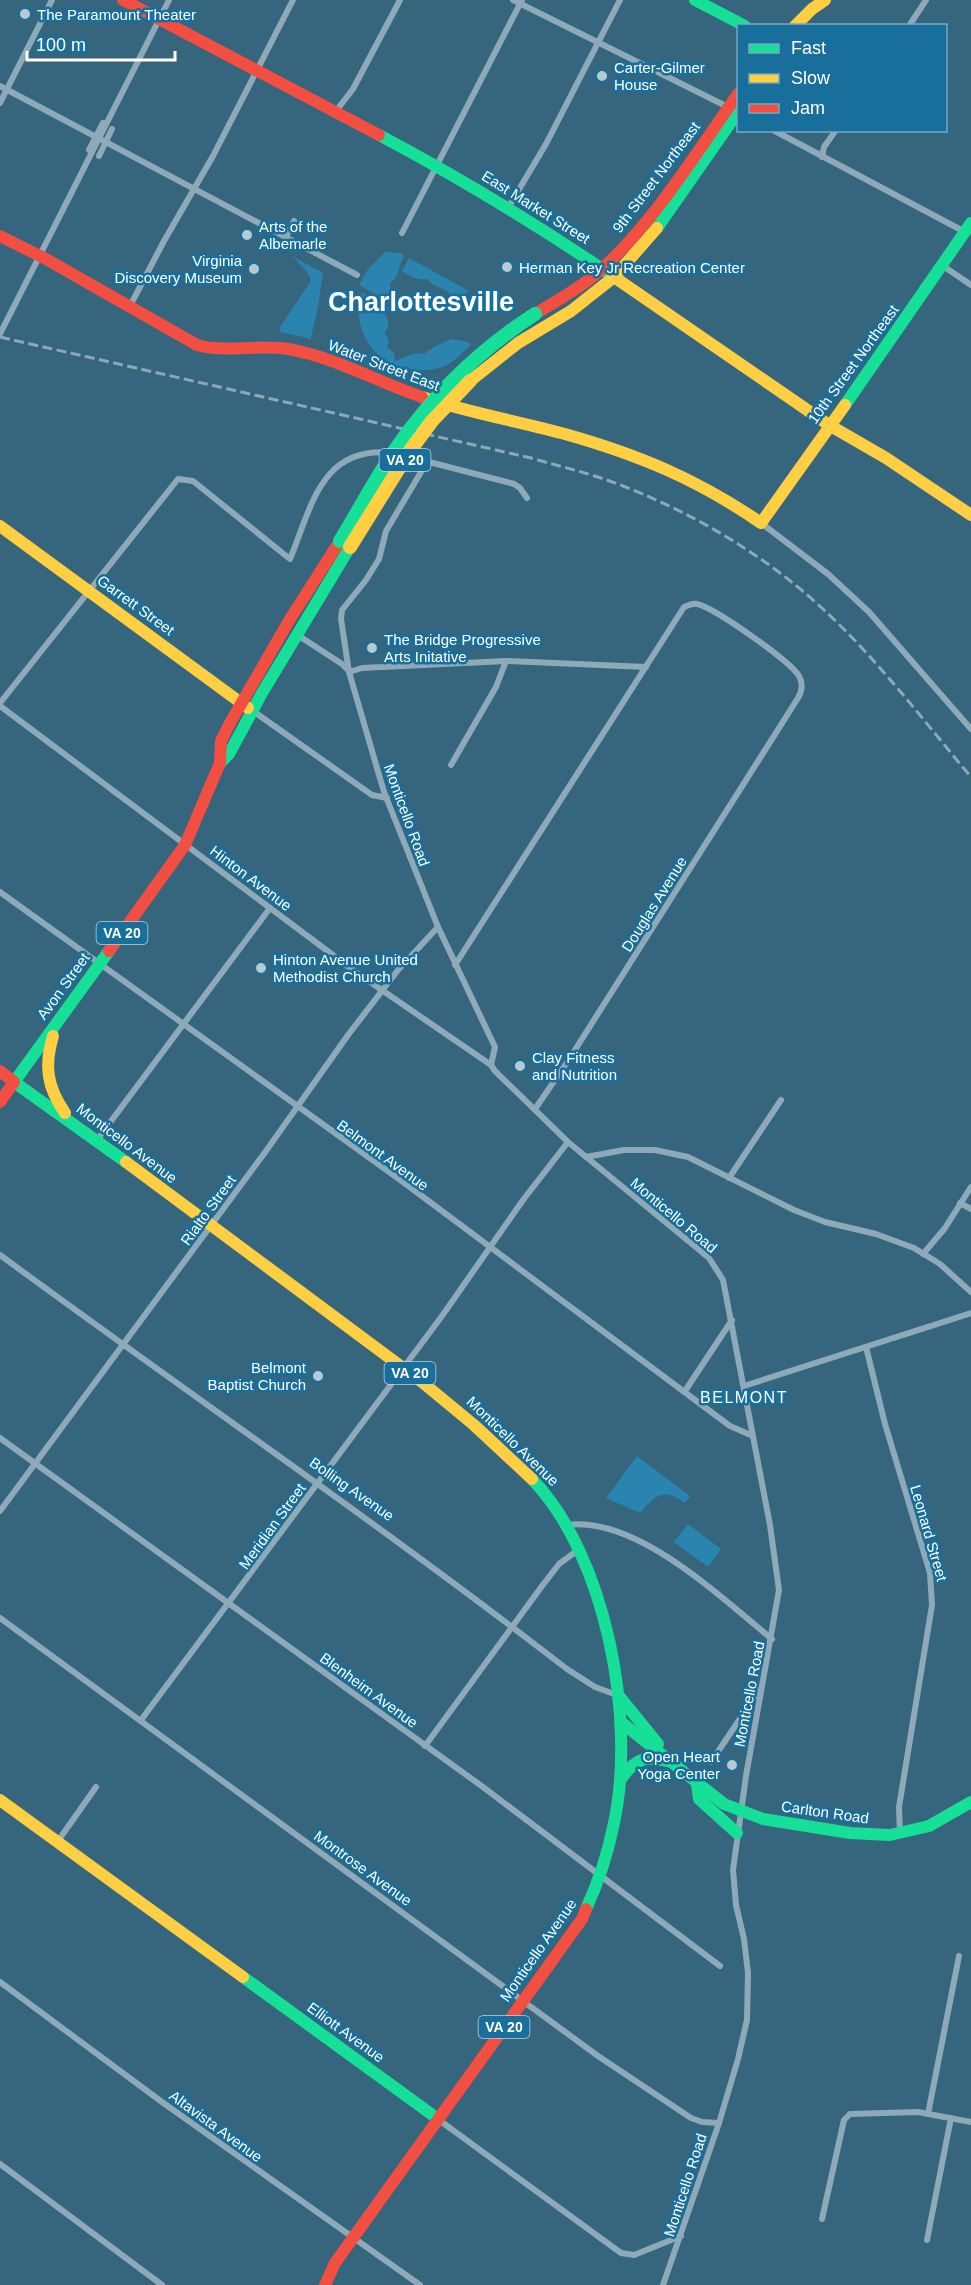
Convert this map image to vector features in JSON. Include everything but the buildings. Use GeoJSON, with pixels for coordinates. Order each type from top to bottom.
{"type":"FeatureCollection","features":[{"type":"Feature","properties":{"kind":"main road","name":"East Market Street"},"geometry":{"type":"LineString","coordinates":[[123,0],[438,166],[508,208],[608,272],[829,425],[971,515]]}},
{"type":"Feature","properties":{"kind":"main road"},"geometry":{"type":"LineString","coordinates":[[695,0],[741,24]]}},
{"type":"Feature","properties":{"kind":"main road"},"geometry":{"type":"LineString","coordinates":[[797,24],[823,0]]}},
{"type":"Feature","properties":{"kind":"main road","name":"9th Street Northeast"},"geometry":{"type":"LineString","coordinates":[[345,544],[432,421],[493,362],[587,300],[608,272],[653,234],[735,111]]}},
{"type":"Feature","properties":{"kind":"main road","name":"10th Street Northeast"},"geometry":{"type":"LineString","coordinates":[[761,523],[943,266],[968,227]]}},
{"type":"Feature","properties":{"kind":"main road","name":"Water Street East"},"geometry":{"type":"LineString","coordinates":[[0,236],[206,348],[268,346],[290,349],[355,369],[436,402],[560,431],[626,452],[724,497],[761,523]]}},
{"type":"Feature","properties":{"kind":"main road","name":"9th Street Northeast"},"geometry":{"type":"LineString","coordinates":[[345,544],[399,444],[464,368],[514,326],[585,283],[608,272]]}},
{"type":"Feature","properties":{"kind":"main road","name":"Garrett Street"},"geometry":{"type":"LineString","coordinates":[[0,526],[247,707]]}},
{"type":"Feature","properties":{"kind":"main road","name":"Avon Street"},"geometry":{"type":"LineString","coordinates":[[0,1102],[185,845],[220,764],[230,754],[247,707],[345,544]]}},
{"type":"Feature","properties":{"kind":"main road","name":"VA 20"},"geometry":{"type":"LineString","coordinates":[[59,1021],[48,1051],[47,1078],[55,1098],[69,1120]]}},
{"type":"Feature","properties":{"kind":"main road","name":"Monticello Avenue"},"geometry":{"type":"LineString","coordinates":[[0,1071],[440,1395],[521,1468],[544,1492],[566,1525],[602,1612],[619,1696],[620,1781],[612,1837],[602,1876],[593,1899],[582,1919],[335,2263],[326,2285]]}},
{"type":"Feature","properties":{"kind":"main road","name":"Bolling Avenue"},"geometry":{"type":"LineString","coordinates":[[619,1696],[672,1762]]}},
{"type":"Feature","properties":{"kind":"main road","name":"Bolling Avenue"},"geometry":{"type":"LineString","coordinates":[[621,1722],[724,1804],[740,1813]]}},
{"type":"Feature","properties":{"kind":"main road"},"geometry":{"type":"LineString","coordinates":[[620,1781],[629,1766],[639,1759],[655,1758],[672,1762]]}},
{"type":"Feature","properties":{"kind":"main road"},"geometry":{"type":"LineString","coordinates":[[698,1784],[699,1799],[737,1833]]}},
{"type":"Feature","properties":{"kind":"main road","name":"Elliott Avenue"},"geometry":{"type":"LineString","coordinates":[[0,1800],[438,2120]]}},
{"type":"Feature","properties":{"kind":"main road","name":"Carlton Road"},"geometry":{"type":"LineString","coordinates":[[740,1813],[858,1835],[881,1836],[901,1834],[937,1824],[971,1802]]}},
{"type":"Feature","properties":{"kind":"street"},"geometry":{"type":"LineString","coordinates":[[0,103],[3,88],[52,0]]}},
{"type":"Feature","properties":{"kind":"street"},"geometry":{"type":"LineString","coordinates":[[0,334],[169,0]]}},
{"type":"Feature","properties":{"kind":"street"},"geometry":{"type":"LineString","coordinates":[[130,306],[162,244],[213,156],[292,0]]}},
{"type":"Feature","properties":{"kind":"street"},"geometry":{"type":"LineString","coordinates":[[336,112],[353,89],[400,0]]}},
{"type":"Feature","properties":{"kind":"street"},"geometry":{"type":"LineString","coordinates":[[513,0],[522,2],[735,111]]}},
{"type":"Feature","properties":{"kind":"street"},"geometry":{"type":"LineString","coordinates":[[508,208],[546,144],[620,0]]}},
{"type":"Feature","properties":{"kind":"street"},"geometry":{"type":"LineString","coordinates":[[910,24],[926,0]]}},
{"type":"Feature","properties":{"kind":"street"},"geometry":{"type":"LineString","coordinates":[[402,233],[522,2]]}},
{"type":"Feature","properties":{"kind":"street"},"geometry":{"type":"LineString","coordinates":[[3,88],[357,275]]}},
{"type":"Feature","properties":{"kind":"street"},"geometry":{"type":"LineString","coordinates":[[99,156],[103,123]]}},
{"type":"Feature","properties":{"kind":"street"},"geometry":{"type":"LineString","coordinates":[[89,150],[112,129]]}},
{"type":"Feature","properties":{"kind":"street"},"geometry":{"type":"LineString","coordinates":[[777,132],[822,157],[968,227]]}},
{"type":"Feature","properties":{"kind":"street"},"geometry":{"type":"LineString","coordinates":[[822,157],[825,147],[835,132]]}},
{"type":"Feature","properties":{"kind":"street"},"geometry":{"type":"LineString","coordinates":[[286,237],[294,221]]}},
{"type":"Feature","properties":{"kind":"street"},"geometry":{"type":"LineString","coordinates":[[943,266],[971,285]]}},
{"type":"Feature","properties":{"kind":"street"},"geometry":{"type":"LineString","coordinates":[[0,704],[178,479],[193,481],[290,559],[318,491],[326,478],[340,463],[359,455],[379,452],[514,484],[527,498]]}},
{"type":"Feature","properties":{"kind":"street","name":"Monticello Road"},"geometry":{"type":"LineString","coordinates":[[427,462],[386,531],[379,559],[366,580],[342,610],[349,672],[387,798],[438,927],[495,1047],[491,1065],[568,1142],[709,1258],[723,1280],[778,1576],[778,1606],[737,1833],[733,1888],[744,1940],[749,1997],[743,2042],[663,2285]]}},
{"type":"Feature","properties":{"kind":"street"},"geometry":{"type":"LineString","coordinates":[[761,523],[828,574],[869,612],[971,729]]}},
{"type":"Feature","properties":{"kind":"street","name":"Douglas Avenue"},"geometry":{"type":"LineString","coordinates":[[535,1109],[574,1052],[791,710],[801,689],[796,672],[750,634],[699,604],[689,604],[684,608],[646,667]]}},
{"type":"Feature","properties":{"kind":"street"},"geometry":{"type":"LineString","coordinates":[[291,632],[342,664],[349,672],[362,668],[506,661],[646,667]]}},
{"type":"Feature","properties":{"kind":"street"},"geometry":{"type":"LineString","coordinates":[[451,765],[491,696],[506,661]]}},
{"type":"Feature","properties":{"kind":"street"},"geometry":{"type":"LineString","coordinates":[[455,965],[646,667]]}},
{"type":"Feature","properties":{"kind":"street","name":"Hinton Avenue"},"geometry":{"type":"LineString","coordinates":[[0,704],[270,908],[491,1065]]}},
{"type":"Feature","properties":{"kind":"street"},"geometry":{"type":"LineString","coordinates":[[247,707],[372,795],[387,798]]}},
{"type":"Feature","properties":{"kind":"street","name":"Belmont Avenue"},"geometry":{"type":"LineString","coordinates":[[0,892],[490,1248],[730,1426],[753,1436]]}},
{"type":"Feature","properties":{"kind":"street"},"geometry":{"type":"LineString","coordinates":[[97,1141],[270,908]]}},
{"type":"Feature","properties":{"kind":"street","name":"Rialto Street"},"geometry":{"type":"LineString","coordinates":[[0,1511],[398,970],[438,927]]}},
{"type":"Feature","properties":{"kind":"street"},"geometry":{"type":"LineString","coordinates":[[729,1178],[781,1100]]}},
{"type":"Feature","properties":{"kind":"street","name":"Meridian Street"},"geometry":{"type":"LineString","coordinates":[[141,1720],[317,1485],[568,1142]]}},
{"type":"Feature","properties":{"kind":"street"},"geometry":{"type":"LineString","coordinates":[[586,1157],[624,1150],[672,1152],[697,1160],[794,1210],[825,1222],[893,1239],[940,1264],[971,1292]]}},
{"type":"Feature","properties":{"kind":"street"},"geometry":{"type":"LineString","coordinates":[[923,1254],[939,1236],[971,1186]]}},
{"type":"Feature","properties":{"kind":"street"},"geometry":{"type":"LineString","coordinates":[[960,1203],[971,1209]]}},
{"type":"Feature","properties":{"kind":"street","name":"Bolling Avenue"},"geometry":{"type":"LineString","coordinates":[[0,1255],[513,1627],[567,1669],[595,1687],[619,1696]]}},
{"type":"Feature","properties":{"kind":"street"},"geometry":{"type":"LineString","coordinates":[[744,1386],[971,1313]]}},
{"type":"Feature","properties":{"kind":"street"},"geometry":{"type":"LineString","coordinates":[[685,1391],[732,1320]]}},
{"type":"Feature","properties":{"kind":"street","name":"Leonard Street"},"geometry":{"type":"LineString","coordinates":[[866,1347],[885,1424],[933,1589],[928,1638],[899,1808],[901,1834]]}},
{"type":"Feature","properties":{"kind":"street","name":"Blenheim Avenue"},"geometry":{"type":"LineString","coordinates":[[0,1438],[425,1746],[720,1966]]}},
{"type":"Feature","properties":{"kind":"street"},"geometry":{"type":"LineString","coordinates":[[566,1525],[592,1524],[609,1528],[648,1545],[719,1596],[772,1639]]}},
{"type":"Feature","properties":{"kind":"street"},"geometry":{"type":"LineString","coordinates":[[425,1746],[560,1564],[578,1550]]}},
{"type":"Feature","properties":{"kind":"street","name":"Montrose Avenue"},"geometry":{"type":"LineString","coordinates":[[0,1618],[598,2056],[681,2113],[702,2122],[718,2123]]}},
{"type":"Feature","properties":{"kind":"street"},"geometry":{"type":"LineString","coordinates":[[711,1762],[764,1683]]}},
{"type":"Feature","properties":{"kind":"street"},"geometry":{"type":"LineString","coordinates":[[58,1842],[96,1787]]}},
{"type":"Feature","properties":{"kind":"street"},"geometry":{"type":"LineString","coordinates":[[928,2114],[959,1956]]}},
{"type":"Feature","properties":{"kind":"street","name":"Altavista Avenue"},"geometry":{"type":"LineString","coordinates":[[0,1982],[420,2285]]}},
{"type":"Feature","properties":{"kind":"street"},"geometry":{"type":"LineString","coordinates":[[822,2219],[844,2120],[850,2114],[865,2112],[928,2114],[971,2122]]}},
{"type":"Feature","properties":{"kind":"street"},"geometry":{"type":"LineString","coordinates":[[927,2240],[951,2118]]}},
{"type":"Feature","properties":{"kind":"street","name":"Elliott Avenue"},"geometry":{"type":"LineString","coordinates":[[438,2120],[621,2253],[634,2255],[681,2236]]}},
{"type":"Feature","properties":{"kind":"street"},"geometry":{"type":"LineString","coordinates":[[0,2164],[162,2285]]}},
{"type":"Feature","properties":{"kind":"shaded area"},"geometry":{"type":"Polygon","coordinates":[[[385,252],[401,253],[404,256],[397,274],[390,283],[391,292],[387,297],[389,302],[359,285],[368,269],[385,252]]]}},
{"type":"Feature","properties":{"kind":"shaded area"},"geometry":{"type":"Polygon","coordinates":[[[292,256],[323,273],[310,341],[308,338],[280,332],[280,327],[311,281],[307,272],[292,256]]]}},
{"type":"Feature","properties":{"kind":"shaded area"},"geometry":{"type":"Polygon","coordinates":[[[409,258],[469,291],[459,299],[428,279],[417,279],[408,275],[402,271],[409,258]]]}},
{"type":"Feature","properties":{"kind":"shaded area"},"geometry":{"type":"Polygon","coordinates":[[[359,293],[389,308],[385,315],[388,328],[385,333],[389,341],[387,347],[394,353],[395,361],[415,353],[424,354],[452,339],[472,344],[442,367],[414,370],[401,367],[377,354],[368,343],[359,317],[359,293]]]}},
{"type":"Feature","properties":{"kind":"shaded area"},"geometry":{"type":"Polygon","coordinates":[[[637,1456],[690,1496],[685,1503],[671,1495],[660,1495],[640,1513],[606,1498],[637,1456]]]}},
{"type":"Feature","properties":{"kind":"shaded area"},"geometry":{"type":"Polygon","coordinates":[[[688,1524],[721,1549],[708,1567],[674,1542],[688,1524]]]}},
{"type":"Feature","properties":{"kind":"railway"},"geometry":{"type":"LineString","coordinates":[[0,337],[531,458],[600,478],[650,497],[703,523],[754,554],[823,609],[863,649],[971,777]]}},
{"type":"Feature","properties":{"kind":"traffic: fast"},"geometry":{"type":"LineString","coordinates":[[695,0],[741,24]]}},
{"type":"Feature","properties":{"kind":"traffic: fast"},"geometry":{"type":"LineString","coordinates":[[657,228],[737,113]]}},
{"type":"Feature","properties":{"kind":"traffic: fast"},"geometry":{"type":"LineString","coordinates":[[379,135],[498,203],[614,277]]}},
{"type":"Feature","properties":{"kind":"traffic: fast"},"geometry":{"type":"LineString","coordinates":[[845,405],[971,223]]}},
{"type":"Feature","properties":{"kind":"traffic: fast"},"geometry":{"type":"LineString","coordinates":[[340,541],[389,458],[427,409],[477,357],[535,314]]}},
{"type":"Feature","properties":{"kind":"traffic: fast"},"geometry":{"type":"LineString","coordinates":[[220,763],[229,754],[262,693],[350,547]]}},
{"type":"Feature","properties":{"kind":"traffic: fast"},"geometry":{"type":"LineString","coordinates":[[109,951],[14,1082],[126,1162]]}},
{"type":"Feature","properties":{"kind":"traffic: fast"},"geometry":{"type":"LineString","coordinates":[[532,1479],[558,1512],[580,1551],[597,1595],[609,1642],[617,1689],[621,1737],[620,1782],[609,1845],[586,1909]]}},
{"type":"Feature","properties":{"kind":"traffic: fast"},"geometry":{"type":"LineString","coordinates":[[619,1696],[658,1744]]}},
{"type":"Feature","properties":{"kind":"traffic: fast"},"geometry":{"type":"LineString","coordinates":[[621,1722],[724,1804],[763,1819],[850,1833],[890,1835],[929,1826],[971,1802]]}},
{"type":"Feature","properties":{"kind":"traffic: fast"},"geometry":{"type":"LineString","coordinates":[[621,1779],[637,1762],[649,1759],[672,1762]]}},
{"type":"Feature","properties":{"kind":"traffic: fast"},"geometry":{"type":"LineString","coordinates":[[697,1784],[699,1799],[737,1833]]}},
{"type":"Feature","properties":{"kind":"traffic: fast"},"geometry":{"type":"LineString","coordinates":[[243,1977],[438,2119]]}},
{"type":"Feature","properties":{"kind":"traffic: slow"},"geometry":{"type":"LineString","coordinates":[[797,24],[825,0]]}},
{"type":"Feature","properties":{"kind":"traffic: slow"},"geometry":{"type":"LineString","coordinates":[[470,381],[518,343],[571,311],[614,277],[657,228]]}},
{"type":"Feature","properties":{"kind":"traffic: slow"},"geometry":{"type":"LineString","coordinates":[[614,277],[829,425],[886,458],[971,515]]}},
{"type":"Feature","properties":{"kind":"traffic: slow"},"geometry":{"type":"LineString","coordinates":[[350,547],[409,452],[432,421],[470,381]]}},
{"type":"Feature","properties":{"kind":"traffic: slow"},"geometry":{"type":"LineString","coordinates":[[422,397],[565,434],[643,460],[714,493],[761,523],[845,405]]}},
{"type":"Feature","properties":{"kind":"traffic: slow"},"geometry":{"type":"LineString","coordinates":[[0,526],[248,708]]}},
{"type":"Feature","properties":{"kind":"traffic: slow"},"geometry":{"type":"LineString","coordinates":[[53,1036],[50,1047],[49,1076],[54,1094],[65,1113]]}},
{"type":"Feature","properties":{"kind":"traffic: slow"},"geometry":{"type":"LineString","coordinates":[[126,1162],[422,1382],[474,1425],[532,1479]]}},
{"type":"Feature","properties":{"kind":"traffic: slow"},"geometry":{"type":"LineString","coordinates":[[0,1800],[243,1977]]}},
{"type":"Feature","properties":{"kind":"traffic: jam"},"geometry":{"type":"LineString","coordinates":[[123,0],[379,135]]}},
{"type":"Feature","properties":{"kind":"traffic: jam"},"geometry":{"type":"LineString","coordinates":[[535,314],[587,281],[623,249],[658,207],[737,95]]}},
{"type":"Feature","properties":{"kind":"traffic: jam"},"geometry":{"type":"LineString","coordinates":[[0,236],[46,259],[197,345],[220,348],[288,349],[339,364],[422,397]]}},
{"type":"Feature","properties":{"kind":"traffic: jam"},"geometry":{"type":"LineString","coordinates":[[109,951],[185,845],[220,763],[221,741],[229,725],[290,619],[340,541]]}},
{"type":"Feature","properties":{"kind":"traffic: jam"},"geometry":{"type":"LineString","coordinates":[[0,1071],[14,1082],[0,1102]]}},
{"type":"Feature","properties":{"kind":"traffic: jam"},"geometry":{"type":"LineString","coordinates":[[325,2285],[335,2263],[582,1919],[586,1909]]}},
{"type":"Feature","properties":{"kind":"place","name":"The Paramount Theater"},"geometry":{"type":"Point","coordinates":[25,14]}},
{"type":"Feature","properties":{"kind":"place","name":"Carter-Gilmer House"},"geometry":{"type":"Point","coordinates":[602,76]}},
{"type":"Feature","properties":{"kind":"place","name":"Arts of the Albemarle"},"geometry":{"type":"Point","coordinates":[247,235]}},
{"type":"Feature","properties":{"kind":"place","name":"Herman Key Jr Recreation Center"},"geometry":{"type":"Point","coordinates":[507,267]}},
{"type":"Feature","properties":{"kind":"place","name":"Virginia Discovery Museum"},"geometry":{"type":"Point","coordinates":[254,269]}},
{"type":"Feature","properties":{"kind":"place","name":"The Bridge Progressive Arts Initative"},"geometry":{"type":"Point","coordinates":[372,648]}},
{"type":"Feature","properties":{"kind":"place","name":"Hinton Avenue United Methodist Church"},"geometry":{"type":"Point","coordinates":[261,968]}},
{"type":"Feature","properties":{"kind":"place","name":"Clay Fitness and Nutrition"},"geometry":{"type":"Point","coordinates":[520,1066]}},
{"type":"Feature","properties":{"kind":"place","name":"Belmont Baptist Church"},"geometry":{"type":"Point","coordinates":[318,1376]}},
{"type":"Feature","properties":{"kind":"place","name":"Open Heart Yoga Center"},"geometry":{"type":"Point","coordinates":[732,1765]}},
{"type":"Feature","properties":{"kind":"district","name":"Charlottesville"},"geometry":{"type":"Point","coordinates":[421,302]}},
{"type":"Feature","properties":{"kind":"district","name":"BELMONT"},"geometry":{"type":"Point","coordinates":[744,1397]}}]}
